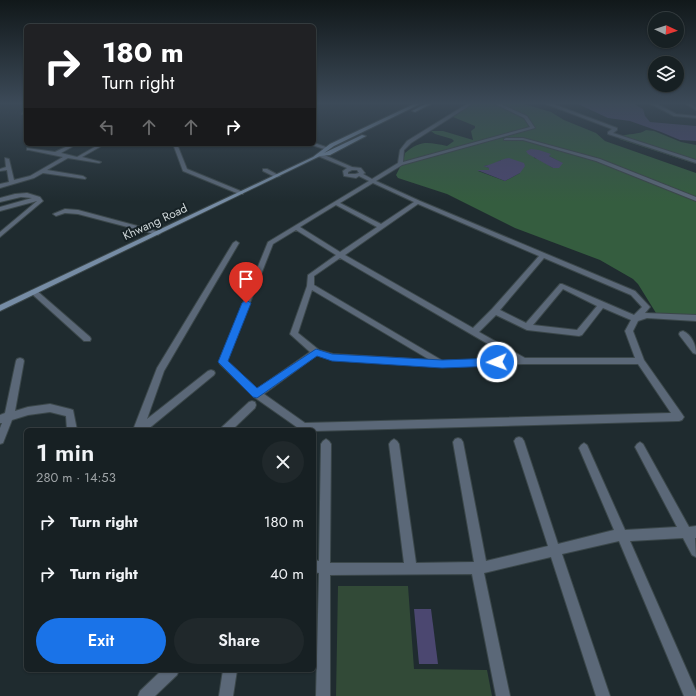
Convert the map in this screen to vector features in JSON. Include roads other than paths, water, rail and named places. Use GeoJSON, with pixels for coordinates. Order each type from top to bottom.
{"type":"FeatureCollection","features":[{"type":"Feature","properties":{"kind":"main road","name":"Khwang Road"},"geometry":{"type":"LineString","coordinates":[[317,157],[327,149],[352,136]]}},
{"type":"Feature","properties":{"kind":"main road","name":"Khwang Road"},"geometry":{"type":"LineString","coordinates":[[0,308],[317,157],[328,154],[364,136]]}},
{"type":"Feature","properties":{"kind":"street"},"geometry":{"type":"LineString","coordinates":[[400,164],[402,150],[409,142],[418,136]]}},
{"type":"Feature","properties":{"kind":"street"},"geometry":{"type":"LineString","coordinates":[[317,157],[345,171],[345,174],[348,176],[353,177],[360,175],[374,181],[418,202],[634,293],[646,307],[635,319],[629,331],[640,361],[679,417],[304,427],[257,394],[223,362],[270,243],[337,204],[374,181],[400,164],[502,136]]}},
{"type":"Feature","properties":{"kind":"street"},"geometry":{"type":"LineString","coordinates":[[620,136],[696,162]]}},
{"type":"Feature","properties":{"kind":"street"},"geometry":{"type":"LineString","coordinates":[[493,139],[524,139],[598,160],[696,199]]}},
{"type":"Feature","properties":{"kind":"street"},"geometry":{"type":"LineString","coordinates":[[316,145],[327,149]]}},
{"type":"Feature","properties":{"kind":"street"},"geometry":{"type":"LineString","coordinates":[[56,154],[71,146]]}},
{"type":"Feature","properties":{"kind":"street"},"geometry":{"type":"LineString","coordinates":[[78,158],[99,146]]}},
{"type":"Feature","properties":{"kind":"street"},"geometry":{"type":"LineString","coordinates":[[176,146],[185,170],[241,193]]}},
{"type":"Feature","properties":{"kind":"street"},"geometry":{"type":"LineString","coordinates":[[29,149],[99,162]]}},
{"type":"Feature","properties":{"kind":"street"},"geometry":{"type":"LineString","coordinates":[[0,186],[32,177],[68,156]]}},
{"type":"Feature","properties":{"kind":"street"},"geometry":{"type":"LineString","coordinates":[[317,157],[361,171],[360,175]]}},
{"type":"Feature","properties":{"kind":"street"},"geometry":{"type":"LineString","coordinates":[[7,160],[12,182]]}},
{"type":"Feature","properties":{"kind":"street"},"geometry":{"type":"LineString","coordinates":[[0,170],[8,168]]}},
{"type":"Feature","properties":{"kind":"street"},"geometry":{"type":"LineString","coordinates":[[345,171],[351,168]]}},
{"type":"Feature","properties":{"kind":"street"},"geometry":{"type":"LineString","coordinates":[[265,170],[277,176]]}},
{"type":"Feature","properties":{"kind":"street"},"geometry":{"type":"LineString","coordinates":[[43,171],[83,178]]}},
{"type":"Feature","properties":{"kind":"street"},"geometry":{"type":"LineString","coordinates":[[0,200],[21,196],[39,198]]}},
{"type":"Feature","properties":{"kind":"street"},"geometry":{"type":"LineString","coordinates":[[0,209],[39,198]]}},
{"type":"Feature","properties":{"kind":"street"},"geometry":{"type":"LineString","coordinates":[[0,235],[36,205],[40,201],[39,198]]}},
{"type":"Feature","properties":{"kind":"street"},"geometry":{"type":"LineString","coordinates":[[418,202],[311,275],[310,286],[294,334],[316,352],[332,357],[442,364],[524,361],[640,361]]}},
{"type":"Feature","properties":{"kind":"street"},"geometry":{"type":"LineString","coordinates":[[337,204],[382,227]]}},
{"type":"Feature","properties":{"kind":"street"},"geometry":{"type":"LineString","coordinates":[[56,214],[65,211],[78,212],[158,233]]}},
{"type":"Feature","properties":{"kind":"street"},"geometry":{"type":"LineString","coordinates":[[297,228],[340,255],[524,361]]}},
{"type":"Feature","properties":{"kind":"street"},"geometry":{"type":"LineString","coordinates":[[140,428],[160,370],[236,243]]}},
{"type":"Feature","properties":{"kind":"street"},"geometry":{"type":"LineString","coordinates":[[474,332],[495,311],[543,255]]}},
{"type":"Feature","properties":{"kind":"street"},"geometry":{"type":"LineString","coordinates":[[310,286],[442,364]]}},
{"type":"Feature","properties":{"kind":"street"},"geometry":{"type":"LineString","coordinates":[[527,327],[562,286],[635,319],[647,315],[696,318]]}},
{"type":"Feature","properties":{"kind":"street"},"geometry":{"type":"LineString","coordinates":[[34,292],[87,339]]}},
{"type":"Feature","properties":{"kind":"street"},"geometry":{"type":"LineString","coordinates":[[495,311],[527,327],[579,333],[602,305]]}},
{"type":"Feature","properties":{"kind":"street"},"geometry":{"type":"LineString","coordinates":[[683,334],[696,351]]}},
{"type":"Feature","properties":{"kind":"street"},"geometry":{"type":"LineString","coordinates":[[257,394],[316,352]]}},
{"type":"Feature","properties":{"kind":"street"},"geometry":{"type":"LineString","coordinates":[[0,440],[4,417],[20,361]]}},
{"type":"Feature","properties":{"kind":"street"},"geometry":{"type":"LineString","coordinates":[[142,428],[211,373]]}},
{"type":"Feature","properties":{"kind":"street"},"geometry":{"type":"LineString","coordinates":[[227,428],[252,404]]}},
{"type":"Feature","properties":{"kind":"street"},"geometry":{"type":"LineString","coordinates":[[4,417],[28,411],[50,408],[70,414],[72,428]]}},
{"type":"Feature","properties":{"kind":"street"},"geometry":{"type":"LineString","coordinates":[[519,441],[603,696]]}},
{"type":"Feature","properties":{"kind":"street"},"geometry":{"type":"LineString","coordinates":[[458,442],[479,568],[504,696]]}},
{"type":"Feature","properties":{"kind":"street"},"geometry":{"type":"LineString","coordinates":[[323,696],[320,567],[326,444]]}},
{"type":"Feature","properties":{"kind":"street"},"geometry":{"type":"LineString","coordinates":[[394,444],[411,569]]}},
{"type":"Feature","properties":{"kind":"street"},"geometry":{"type":"LineString","coordinates":[[640,447],[691,533],[696,551]]}},
{"type":"Feature","properties":{"kind":"street"},"geometry":{"type":"LineString","coordinates":[[584,448],[691,696]]}},
{"type":"Feature","properties":{"kind":"street"},"geometry":{"type":"LineString","coordinates":[[320,567],[411,569],[479,568],[621,536],[691,533]]}},
{"type":"Feature","properties":{"kind":"street"},"geometry":{"type":"LineString","coordinates":[[145,696],[170,672]]}},
{"type":"Feature","properties":{"kind":"street"},"geometry":{"type":"LineString","coordinates":[[226,696],[230,672]]}}]}
